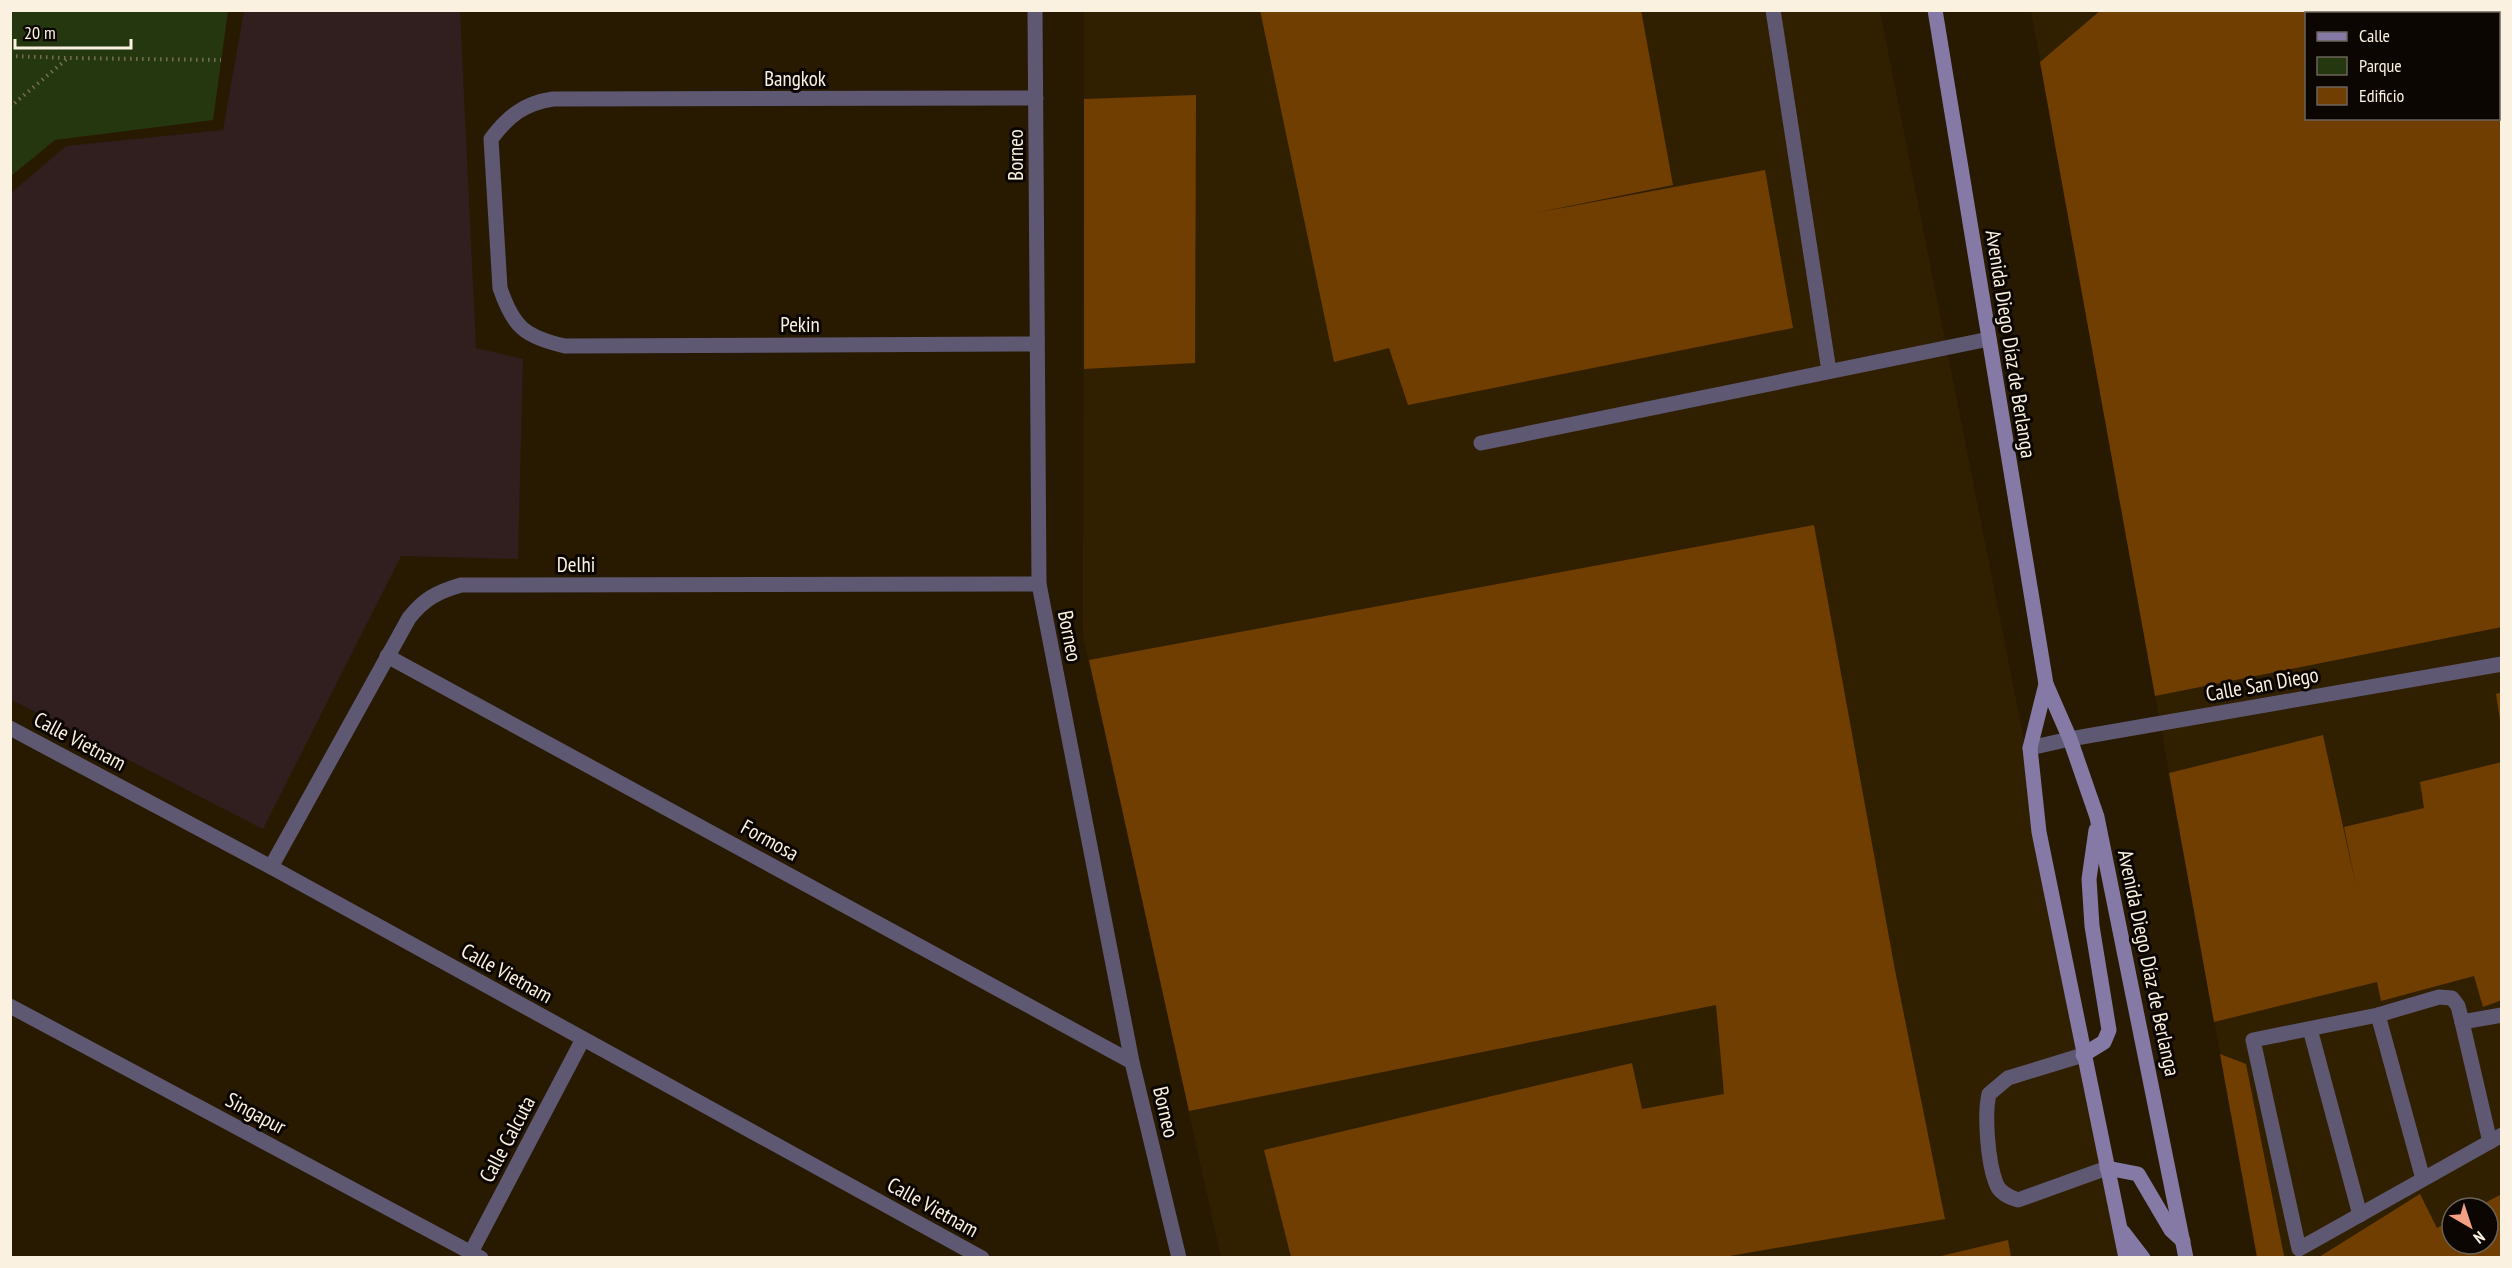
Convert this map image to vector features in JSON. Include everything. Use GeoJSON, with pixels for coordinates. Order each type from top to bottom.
{"type":"FeatureCollection","features":[{"type":"Feature","properties":{"kind":"main road","name":"Avenida Diego Díaz de Berlanga"},"geometry":{"type":"LineString","coordinates":[[1935,10],[2046,684],[2070,739],[2097,818],[2186,1257]]}},
{"type":"Feature","properties":{"kind":"main road","name":"Avenida Diego Díaz de Berlanga"},"geometry":{"type":"LineString","coordinates":[[2046,684],[2030,748],[2039,832],[2126,1257]]}},
{"type":"Feature","properties":{"kind":"main road"},"geometry":{"type":"LineString","coordinates":[[2083,1055],[2104,1042],[2109,1030],[2092,926],[2089,879],[2097,818]]}},
{"type":"Feature","properties":{"kind":"main road"},"geometry":{"type":"LineString","coordinates":[[2107,1168],[2138,1174],[2171,1230],[2183,1241]]}},
{"type":"Feature","properties":{"kind":"main road"},"geometry":{"type":"LineString","coordinates":[[2119,1227],[2143,1257]]}},
{"type":"Feature","properties":{"kind":"street","name":"Borneo"},"geometry":{"type":"LineString","coordinates":[[1035,10],[1039,584],[1132,1062],[1179,1257]]}},
{"type":"Feature","properties":{"kind":"street"},"geometry":{"type":"LineString","coordinates":[[1773,10],[1829,371]]}},
{"type":"Feature","properties":{"kind":"street","name":"Bangkok"},"geometry":{"type":"LineString","coordinates":[[565,346],[537,340],[521,328],[508,311],[500,288],[491,139],[503,123],[533,102],[553,99],[1036,98]]}},
{"type":"Feature","properties":{"kind":"street"},"geometry":{"type":"LineString","coordinates":[[1482,443],[1989,339]]}},
{"type":"Feature","properties":{"kind":"street","name":"Pekin"},"geometry":{"type":"LineString","coordinates":[[565,346],[1036,344]]}},
{"type":"Feature","properties":{"kind":"street","name":"Delhi"},"geometry":{"type":"LineString","coordinates":[[271,867],[409,618],[422,602],[439,591],[461,585],[1039,584]]}},
{"type":"Feature","properties":{"kind":"street","name":"Formosa"},"geometry":{"type":"LineString","coordinates":[[387,656],[1132,1062]]}},
{"type":"Feature","properties":{"kind":"street","name":"Calle San Diego"},"geometry":{"type":"LineString","coordinates":[[2030,748],[2070,739],[2502,664]]}},
{"type":"Feature","properties":{"kind":"street","name":"Calle Vietnam"},"geometry":{"type":"LineString","coordinates":[[10,728],[271,867],[982,1257]]}},
{"type":"Feature","properties":{"kind":"street"},"geometry":{"type":"LineString","coordinates":[[2439,997],[2451,998],[2458,1006],[2462,1022],[2496,1139],[2422,1179],[2299,1253],[2253,1040],[2378,1015],[2439,997]]}},
{"type":"Feature","properties":{"kind":"street","name":"Singapur"},"geometry":{"type":"LineString","coordinates":[[10,1006],[473,1256]]}},
{"type":"Feature","properties":{"kind":"street"},"geometry":{"type":"LineString","coordinates":[[2378,1015],[2422,1179]]}},
{"type":"Feature","properties":{"kind":"street"},"geometry":{"type":"LineString","coordinates":[[2462,1022],[2502,1015]]}},
{"type":"Feature","properties":{"kind":"street"},"geometry":{"type":"LineString","coordinates":[[2310,1029],[2360,1215]]}},
{"type":"Feature","properties":{"kind":"street","name":"Calle Calcuta"},"geometry":{"type":"LineString","coordinates":[[473,1256],[583,1039]]}},
{"type":"Feature","properties":{"kind":"street"},"geometry":{"type":"LineString","coordinates":[[2083,1055],[2008,1078],[1989,1094],[1985,1118],[1996,1184],[2007,1196],[2018,1200],[2107,1168]]}},
{"type":"Feature","properties":{"kind":"path"},"geometry":{"type":"LineString","coordinates":[[10,57],[221,60]]}},
{"type":"Feature","properties":{"kind":"path"},"geometry":{"type":"LineString","coordinates":[[10,107],[68,58]]}},
{"type":"Feature","properties":{"kind":"shaded area"},"geometry":{"type":"Polygon","coordinates":[[[244,11],[460,11],[476,348],[523,359],[518,559],[401,556],[263,829],[10,699],[11,193],[66,146],[223,130],[244,11]]]}},
{"type":"Feature","properties":{"kind":"shaded area"},"geometry":{"type":"Polygon","coordinates":[[[1084,11],[1880,11],[2126,1257],[1221,1257],[1083,636],[1084,11]]]}},
{"type":"Feature","properties":{"kind":"shaded area"},"geometry":{"type":"Polygon","coordinates":[[[2031,11],[2501,11],[2501,1257],[2257,1257],[2031,11]]]}},
{"type":"Feature","properties":{"kind":"green space"},"geometry":{"type":"Polygon","coordinates":[[[11,10],[228,11],[213,120],[55,140],[11,176],[11,10]]]}},
{"type":"Feature","properties":{"kind":"building"},"geometry":{"type":"Polygon","coordinates":[[[1260,10],[1641,10],[1673,185],[1535,213],[1765,170],[1793,328],[1408,405],[1389,348],[1334,362],[1260,10]]]}},
{"type":"Feature","properties":{"kind":"building"},"geometry":{"type":"Polygon","coordinates":[[[2101,10],[2502,10],[2502,627],[2155,696],[2040,62],[2101,10]]]}},
{"type":"Feature","properties":{"kind":"building"},"geometry":{"type":"Polygon","coordinates":[[[1196,95],[1195,363],[1084,369],[1084,99],[1196,95]]]}},
{"type":"Feature","properties":{"kind":"building"},"geometry":{"type":"Polygon","coordinates":[[[1814,525],[1895,970],[1945,1219],[1724,1257],[1291,1257],[1264,1150],[1632,1063],[1642,1109],[1724,1094],[1716,1005],[1189,1111],[1089,660],[1814,525]]]}},
{"type":"Feature","properties":{"kind":"building"},"geometry":{"type":"Polygon","coordinates":[[[2502,692],[2502,720],[2500,720],[2496,694],[2502,692]]]}},
{"type":"Feature","properties":{"kind":"building"},"geometry":{"type":"Polygon","coordinates":[[[2323,735],[2356,886],[2344,827],[2424,808],[2420,782],[2502,762],[2502,1000],[2483,1007],[2474,976],[2381,1001],[2377,982],[2214,1022],[2169,773],[2323,735]]]}},
{"type":"Feature","properties":{"kind":"building"},"geometry":{"type":"Polygon","coordinates":[[[2220,1054],[2246,1064],[2284,1256],[2257,1257],[2220,1054]]]}},
{"type":"Feature","properties":{"kind":"building"},"geometry":{"type":"Polygon","coordinates":[[[2420,1194],[2437,1228],[2440,1226],[2440,1256],[2500,1256],[2500,1196],[2498,1196],[2502,1194],[2502,1257],[2319,1257],[2420,1194]]]}},
{"type":"Feature","properties":{"kind":"building"},"geometry":{"type":"Polygon","coordinates":[[[2008,1240],[2011,1257],[1937,1257],[2008,1240]]]}}]}
